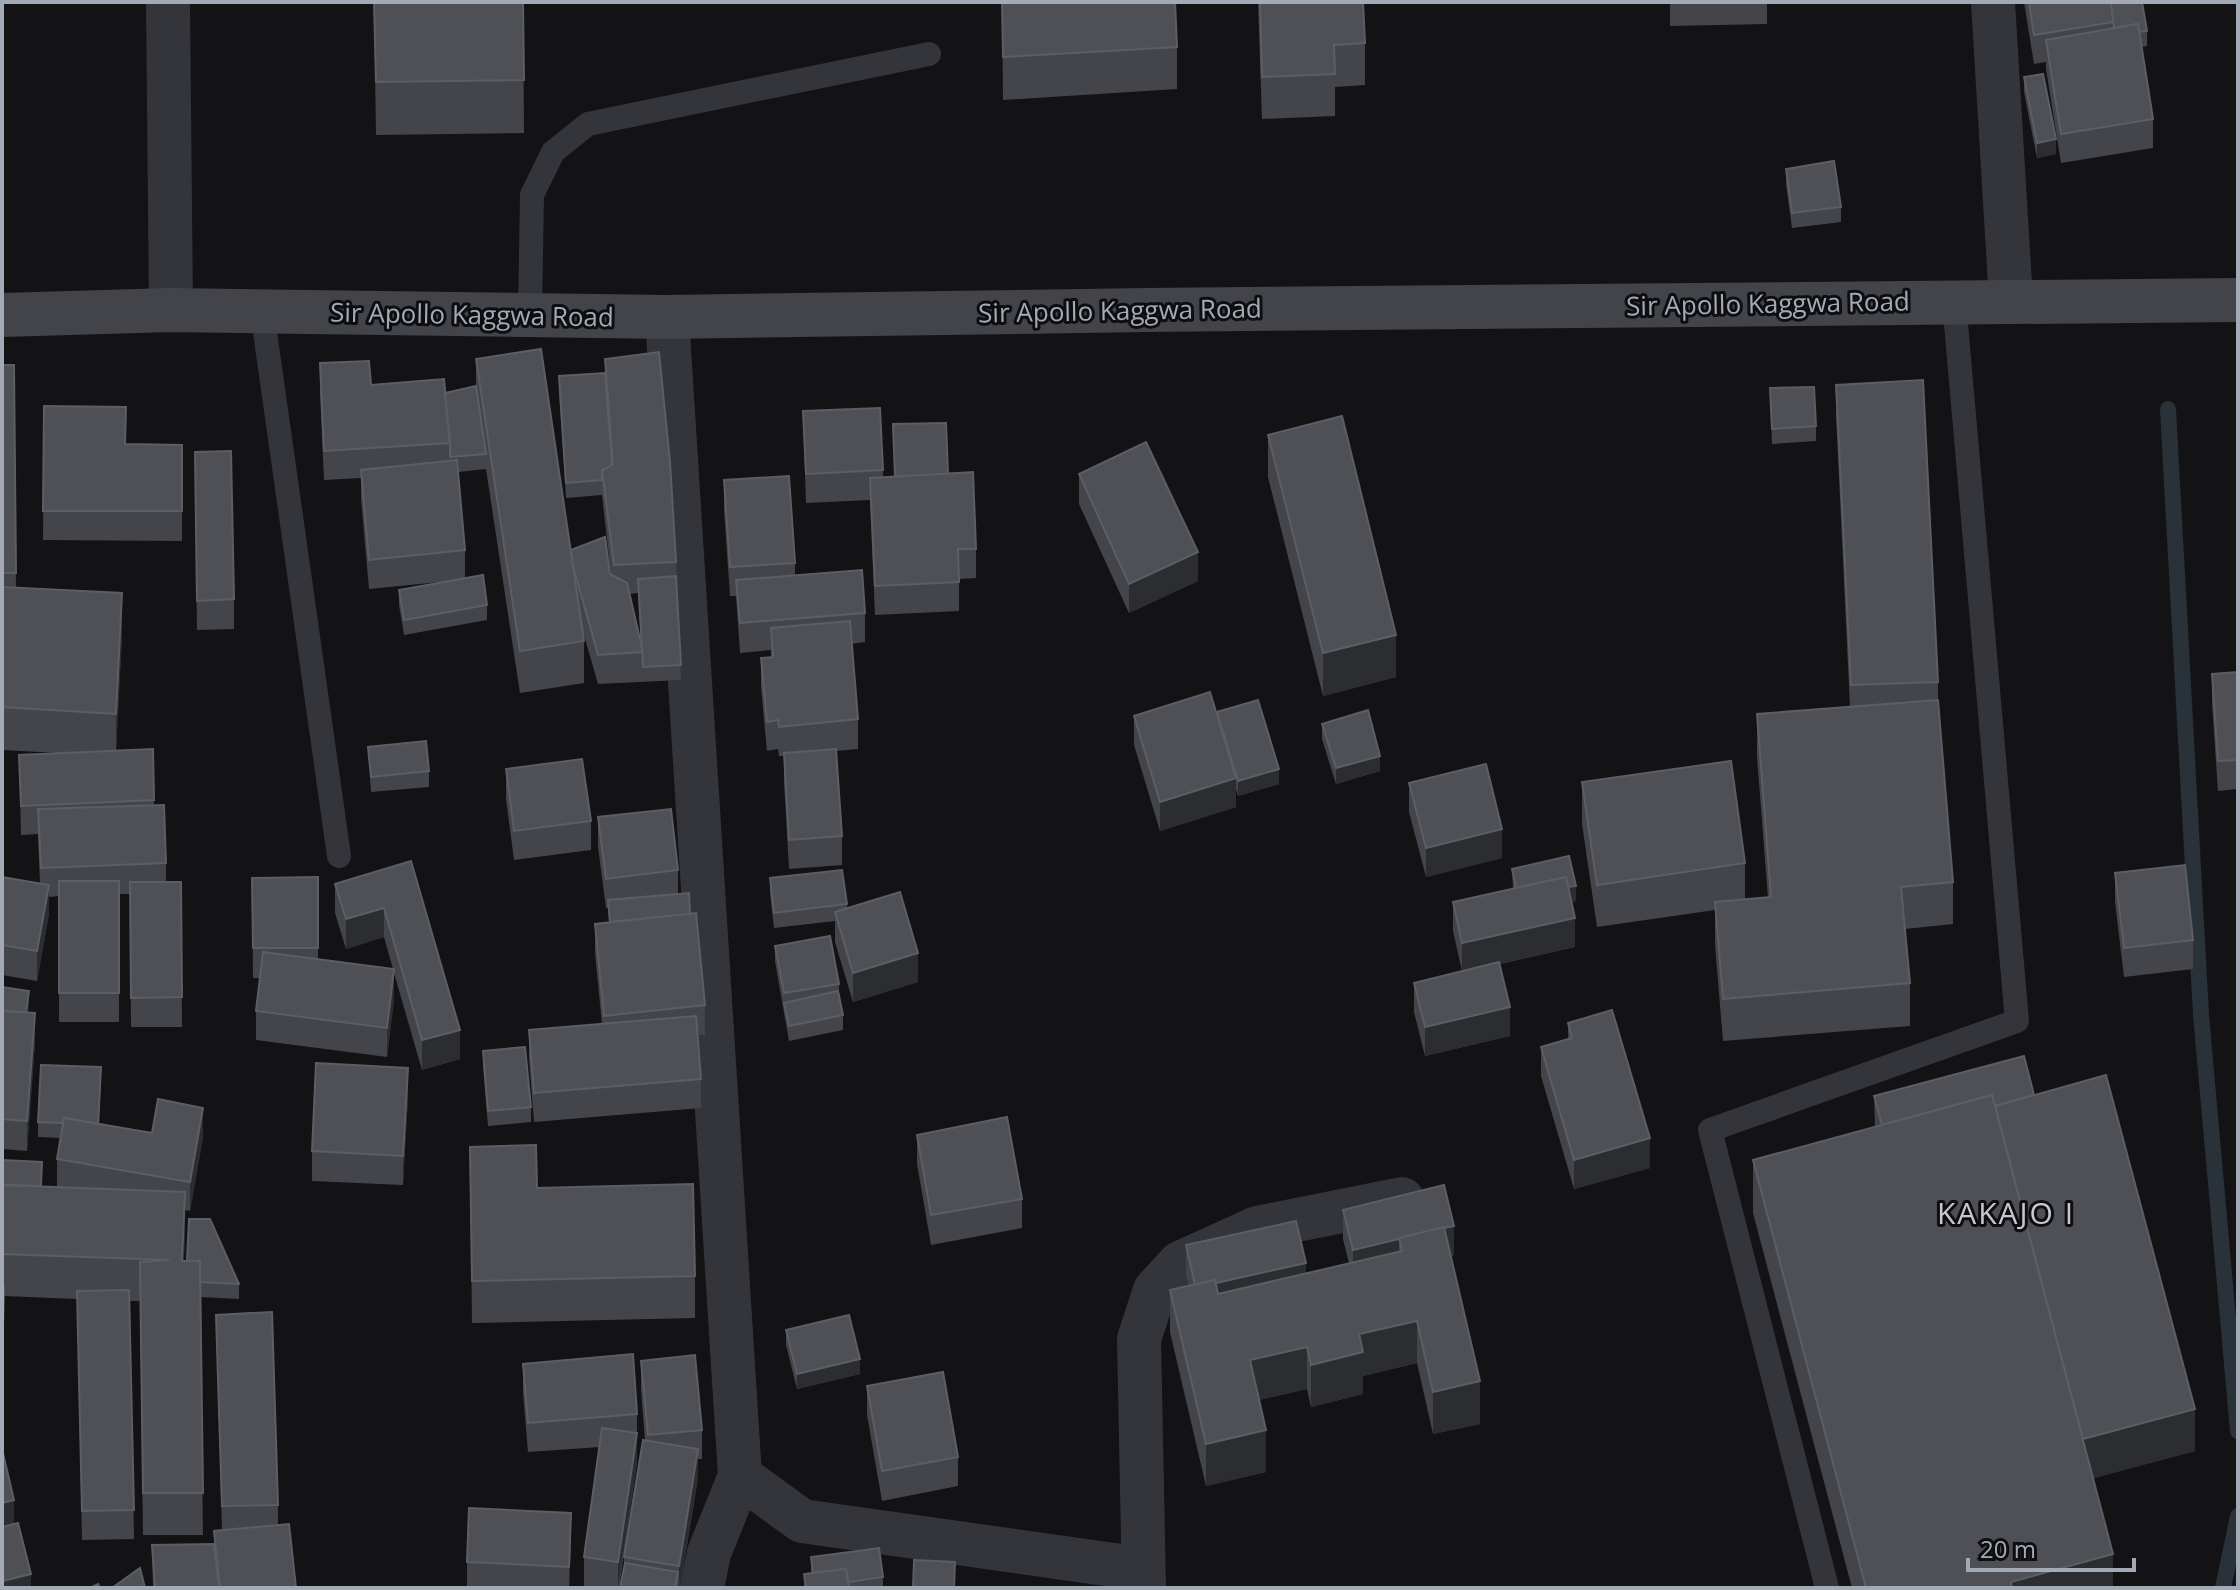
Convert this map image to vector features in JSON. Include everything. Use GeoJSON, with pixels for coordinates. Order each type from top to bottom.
{"type":"FeatureCollection","features":[{"type":"Feature","properties":{"kind":"main road","name":"Sir Apollo Kaggwa Road"},"geometry":{"type":"LineString","coordinates":[[2,315],[171,310],[667,317],[2238,300]]}},
{"type":"Feature","properties":{"kind":"street"},"geometry":{"type":"LineString","coordinates":[[168,2],[171,310]]}},
{"type":"Feature","properties":{"kind":"street"},"geometry":{"type":"LineString","coordinates":[[1993,2],[2011,301]]}},
{"type":"Feature","properties":{"kind":"street"},"geometry":{"type":"LineString","coordinates":[[667,317],[740,1476],[709,1553],[702,1588]]}},
{"type":"Feature","properties":{"kind":"street"},"geometry":{"type":"LineString","coordinates":[[740,1476],[802,1521],[1143,1578],[1139,1339],[1155,1290],[1180,1263],[1257,1228],[1415,1196]]}},
{"type":"Feature","properties":{"kind":"lane"},"geometry":{"type":"LineString","coordinates":[[530,315],[532,195],[553,152],[588,124],[929,54]]}},
{"type":"Feature","properties":{"kind":"lane"},"geometry":{"type":"LineString","coordinates":[[1827,1588],[1710,1130],[2017,1021],[1954,301]]}},
{"type":"Feature","properties":{"kind":"lane"},"geometry":{"type":"LineString","coordinates":[[262,311],[339,856]]}},
{"type":"Feature","properties":{"kind":"building"},"geometry":{"type":"Polygon","coordinates":[[[374,2],[523,2],[524,80],[376,82],[374,2]]]}},
{"type":"Feature","properties":{"kind":"building"},"geometry":{"type":"Polygon","coordinates":[[[1002,2],[1175,2],[1177,47],[1003,57],[1002,2]]]}},
{"type":"Feature","properties":{"kind":"building"},"geometry":{"type":"Polygon","coordinates":[[[1260,2],[1363,2],[1365,43],[1334,45],[1335,74],[1262,77],[1260,2]]]}},
{"type":"Feature","properties":{"kind":"building"},"geometry":{"type":"Polygon","coordinates":[[[2029,2],[2111,2],[2114,22],[2034,35],[2029,2]]]}},
{"type":"Feature","properties":{"kind":"building"},"geometry":{"type":"Polygon","coordinates":[[[2111,2],[2142,2],[2147,31],[2139,32],[2138,24],[2114,28],[2111,2]]]}},
{"type":"Feature","properties":{"kind":"building"},"geometry":{"type":"Polygon","coordinates":[[[2138,24],[2153,119],[2061,134],[2046,40],[2138,24]]]}},
{"type":"Feature","properties":{"kind":"building"},"geometry":{"type":"Polygon","coordinates":[[[2043,74],[2056,139],[2037,143],[2024,77],[2043,74]]]}},
{"type":"Feature","properties":{"kind":"building"},"geometry":{"type":"Polygon","coordinates":[[[1834,161],[1841,207],[1792,213],[1786,169],[1834,161]]]}},
{"type":"Feature","properties":{"kind":"building"},"geometry":{"type":"Polygon","coordinates":[[[541,349],[584,641],[520,651],[476,359],[541,349]]]}},
{"type":"Feature","properties":{"kind":"building"},"geometry":{"type":"Polygon","coordinates":[[[659,352],[676,562],[614,565],[602,470],[613,464],[605,359],[659,352]]]}},
{"type":"Feature","properties":{"kind":"building"},"geometry":{"type":"Polygon","coordinates":[[[369,361],[371,385],[444,379],[450,443],[324,451],[320,363],[369,361]]]}},
{"type":"Feature","properties":{"kind":"building"},"geometry":{"type":"Polygon","coordinates":[[[2,365],[14,365],[16,573],[2,573],[2,365]]]}},
{"type":"Feature","properties":{"kind":"building"},"geometry":{"type":"Polygon","coordinates":[[[605,373],[612,465],[602,470],[602,480],[566,483],[559,376],[605,373]]]}},
{"type":"Feature","properties":{"kind":"building"},"geometry":{"type":"Polygon","coordinates":[[[1923,380],[1938,682],[1851,685],[1836,385],[1923,380]]]}},
{"type":"Feature","properties":{"kind":"building"},"geometry":{"type":"Polygon","coordinates":[[[476,386],[486,454],[450,457],[445,393],[476,386]]]}},
{"type":"Feature","properties":{"kind":"building"},"geometry":{"type":"Polygon","coordinates":[[[1814,387],[1816,426],[1772,429],[1770,388],[1814,387]]]}},
{"type":"Feature","properties":{"kind":"building"},"geometry":{"type":"Polygon","coordinates":[[[44,406],[126,407],[125,444],[182,445],[182,511],[43,511],[44,406]]]}},
{"type":"Feature","properties":{"kind":"building"},"geometry":{"type":"Polygon","coordinates":[[[880,408],[883,470],[806,474],[803,411],[880,408]]]}},
{"type":"Feature","properties":{"kind":"building"},"geometry":{"type":"Polygon","coordinates":[[[1342,416],[1396,635],[1323,653],[1268,435],[1342,416]]]}},
{"type":"Feature","properties":{"kind":"building"},"geometry":{"type":"Polygon","coordinates":[[[946,423],[948,474],[895,477],[893,424],[946,423]]]}},
{"type":"Feature","properties":{"kind":"building"},"geometry":{"type":"Polygon","coordinates":[[[1146,442],[1198,552],[1129,584],[1079,474],[1146,442]]]}},
{"type":"Feature","properties":{"kind":"building"},"geometry":{"type":"Polygon","coordinates":[[[231,451],[234,599],[197,601],[195,452],[231,451]]]}},
{"type":"Feature","properties":{"kind":"building"},"geometry":{"type":"Polygon","coordinates":[[[457,460],[465,550],[369,560],[361,470],[457,460]]]}},
{"type":"Feature","properties":{"kind":"building"},"geometry":{"type":"Polygon","coordinates":[[[973,472],[976,549],[958,549],[959,582],[875,586],[870,478],[973,472]]]}},
{"type":"Feature","properties":{"kind":"building"},"geometry":{"type":"Polygon","coordinates":[[[789,476],[795,563],[730,567],[724,480],[789,476]]]}},
{"type":"Feature","properties":{"kind":"building"},"geometry":{"type":"Polygon","coordinates":[[[605,537],[610,574],[627,583],[643,652],[598,655],[571,550],[605,537]]]}},
{"type":"Feature","properties":{"kind":"building"},"geometry":{"type":"Polygon","coordinates":[[[862,570],[865,613],[740,623],[736,580],[862,570]]]}},
{"type":"Feature","properties":{"kind":"building"},"geometry":{"type":"Polygon","coordinates":[[[483,575],[487,605],[404,620],[399,590],[483,575]]]}},
{"type":"Feature","properties":{"kind":"building"},"geometry":{"type":"Polygon","coordinates":[[[676,576],[681,665],[643,667],[638,579],[676,576]]]}},
{"type":"Feature","properties":{"kind":"building"},"geometry":{"type":"Polygon","coordinates":[[[2,587],[122,593],[116,714],[2,707],[2,587]]]}},
{"type":"Feature","properties":{"kind":"building"},"geometry":{"type":"Polygon","coordinates":[[[850,621],[858,719],[779,727],[778,720],[767,722],[761,658],[773,657],[771,628],[850,621]]]}},
{"type":"Feature","properties":{"kind":"building"},"geometry":{"type":"Polygon","coordinates":[[[2238,672],[2238,760],[2218,761],[2212,674],[2238,672]]]}},
{"type":"Feature","properties":{"kind":"building"},"geometry":{"type":"Polygon","coordinates":[[[1210,692],[1236,778],[1160,802],[1134,716],[1210,692]]]}},
{"type":"Feature","properties":{"kind":"building"},"geometry":{"type":"Polygon","coordinates":[[[1258,700],[1279,769],[1238,781],[1217,712],[1258,700]]]}},
{"type":"Feature","properties":{"kind":"building"},"geometry":{"type":"Polygon","coordinates":[[[1938,700],[1953,882],[1901,887],[1910,983],[1723,999],[1715,902],[1771,897],[1757,714],[1938,700]]]}},
{"type":"Feature","properties":{"kind":"building"},"geometry":{"type":"Polygon","coordinates":[[[1368,710],[1380,756],[1336,768],[1322,724],[1368,710]]]}},
{"type":"Feature","properties":{"kind":"building"},"geometry":{"type":"Polygon","coordinates":[[[426,741],[429,771],[371,777],[368,747],[426,741]]]}},
{"type":"Feature","properties":{"kind":"building"},"geometry":{"type":"Polygon","coordinates":[[[153,749],[154,800],[21,806],[19,755],[153,749]]]}},
{"type":"Feature","properties":{"kind":"building"},"geometry":{"type":"Polygon","coordinates":[[[836,749],[842,836],[789,840],[784,753],[836,749]]]}},
{"type":"Feature","properties":{"kind":"building"},"geometry":{"type":"Polygon","coordinates":[[[582,759],[591,821],[514,831],[506,769],[582,759]]]}},
{"type":"Feature","properties":{"kind":"building"},"geometry":{"type":"Polygon","coordinates":[[[1731,761],[1745,863],[1597,885],[1582,782],[1731,761]]]}},
{"type":"Feature","properties":{"kind":"building"},"geometry":{"type":"Polygon","coordinates":[[[1486,764],[1502,829],[1426,848],[1409,783],[1486,764]]]}},
{"type":"Feature","properties":{"kind":"building"},"geometry":{"type":"Polygon","coordinates":[[[164,805],[166,863],[41,868],[38,809],[164,805]]]}},
{"type":"Feature","properties":{"kind":"building"},"geometry":{"type":"Polygon","coordinates":[[[671,809],[678,870],[606,879],[598,817],[671,809]]]}},
{"type":"Feature","properties":{"kind":"building"},"geometry":{"type":"Polygon","coordinates":[[[1569,856],[1576,886],[1568,887],[1566,877],[1516,888],[1512,869],[1569,856]]]}},
{"type":"Feature","properties":{"kind":"building"},"geometry":{"type":"Polygon","coordinates":[[[411,861],[460,1030],[422,1040],[384,908],[346,919],[335,884],[411,861]]]}},
{"type":"Feature","properties":{"kind":"building"},"geometry":{"type":"Polygon","coordinates":[[[2185,865],[2193,940],[2124,948],[2115,873],[2185,865]]]}},
{"type":"Feature","properties":{"kind":"building"},"geometry":{"type":"Polygon","coordinates":[[[842,870],[847,904],[774,913],[770,878],[842,870]]]}},
{"type":"Feature","properties":{"kind":"building"},"geometry":{"type":"Polygon","coordinates":[[[2,877],[49,885],[37,951],[2,945],[2,877]]]}},
{"type":"Feature","properties":{"kind":"building"},"geometry":{"type":"Polygon","coordinates":[[[318,877],[318,948],[253,948],[252,878],[318,877]]]}},
{"type":"Feature","properties":{"kind":"building"},"geometry":{"type":"Polygon","coordinates":[[[1566,877],[1575,918],[1462,943],[1453,902],[1566,877]]]}},
{"type":"Feature","properties":{"kind":"building"},"geometry":{"type":"Polygon","coordinates":[[[59,881],[119,881],[119,993],[59,993],[59,881]]]}},
{"type":"Feature","properties":{"kind":"building"},"geometry":{"type":"Polygon","coordinates":[[[130,882],[181,882],[182,997],[131,998],[130,882]]]}},
{"type":"Feature","properties":{"kind":"building"},"geometry":{"type":"Polygon","coordinates":[[[900,892],[918,953],[853,973],[835,912],[900,892]]]}},
{"type":"Feature","properties":{"kind":"building"},"geometry":{"type":"Polygon","coordinates":[[[689,893],[690,914],[610,922],[608,900],[689,893]]]}},
{"type":"Feature","properties":{"kind":"building"},"geometry":{"type":"Polygon","coordinates":[[[696,913],[705,1005],[604,1016],[595,924],[696,913]]]}},
{"type":"Feature","properties":{"kind":"building"},"geometry":{"type":"Polygon","coordinates":[[[830,936],[839,984],[784,993],[775,946],[830,936]]]}},
{"type":"Feature","properties":{"kind":"building"},"geometry":{"type":"Polygon","coordinates":[[[263,952],[394,969],[387,1028],[256,1011],[263,952]]]}},
{"type":"Feature","properties":{"kind":"building"},"geometry":{"type":"Polygon","coordinates":[[[1499,962],[1510,1007],[1425,1027],[1414,983],[1499,962]]]}},
{"type":"Feature","properties":{"kind":"building"},"geometry":{"type":"Polygon","coordinates":[[[2,987],[29,991],[26,1012],[2,1011],[2,987]]]}},
{"type":"Feature","properties":{"kind":"building"},"geometry":{"type":"Polygon","coordinates":[[[838,991],[843,1015],[789,1026],[784,1003],[838,991]]]}},
{"type":"Feature","properties":{"kind":"building"},"geometry":{"type":"Polygon","coordinates":[[[1612,1010],[1650,1138],[1574,1160],[1541,1047],[1572,1038],[1568,1023],[1612,1010]]]}},
{"type":"Feature","properties":{"kind":"building"},"geometry":{"type":"Polygon","coordinates":[[[2,1011],[35,1013],[27,1121],[2,1119],[2,1011]]]}},
{"type":"Feature","properties":{"kind":"building"},"geometry":{"type":"Polygon","coordinates":[[[696,1016],[701,1079],[534,1093],[529,1030],[696,1016]]]}},
{"type":"Feature","properties":{"kind":"building"},"geometry":{"type":"Polygon","coordinates":[[[525,1047],[531,1107],[488,1111],[483,1051],[525,1047]]]}},
{"type":"Feature","properties":{"kind":"building"},"geometry":{"type":"Polygon","coordinates":[[[2024,1056],[2034,1095],[1995,1106],[1992,1095],[1882,1125],[1874,1096],[2024,1056]]]}},
{"type":"Feature","properties":{"kind":"building"},"geometry":{"type":"Polygon","coordinates":[[[316,1063],[408,1068],[403,1156],[312,1151],[316,1063]]]}},
{"type":"Feature","properties":{"kind":"building"},"geometry":{"type":"Polygon","coordinates":[[[41,1065],[101,1067],[98,1124],[64,1118],[63,1123],[38,1122],[41,1065]]]}},
{"type":"Feature","properties":{"kind":"building"},"geometry":{"type":"Polygon","coordinates":[[[2106,1075],[2195,1409],[2083,1439],[1995,1106],[2106,1075]]]}},
{"type":"Feature","properties":{"kind":"building"},"geometry":{"type":"Polygon","coordinates":[[[1992,1095],[2113,1554],[2011,1582],[2012,1588],[1866,1588],[1753,1160],[1992,1095]]]}},
{"type":"Feature","properties":{"kind":"building"},"geometry":{"type":"Polygon","coordinates":[[[158,1099],[203,1108],[190,1182],[57,1159],[64,1118],[152,1133],[158,1099]]]}},
{"type":"Feature","properties":{"kind":"building"},"geometry":{"type":"Polygon","coordinates":[[[1007,1117],[1022,1199],[931,1215],[917,1135],[1007,1117]]]}},
{"type":"Feature","properties":{"kind":"building"},"geometry":{"type":"Polygon","coordinates":[[[536,1145],[537,1188],[693,1184],[695,1276],[472,1281],[470,1147],[536,1145]]]}},
{"type":"Feature","properties":{"kind":"building"},"geometry":{"type":"Polygon","coordinates":[[[2,1160],[42,1162],[41,1186],[2,1185],[2,1160]]]}},
{"type":"Feature","properties":{"kind":"building"},"geometry":{"type":"Polygon","coordinates":[[[2,1185],[185,1192],[182,1261],[200,1261],[203,1493],[143,1493],[140,1262],[169,1260],[2,1254],[2,1185]]]}},
{"type":"Feature","properties":{"kind":"building"},"geometry":{"type":"Polygon","coordinates":[[[1444,1185],[1454,1226],[1353,1250],[1343,1210],[1444,1185]]]}},
{"type":"Feature","properties":{"kind":"building"},"geometry":{"type":"Polygon","coordinates":[[[189,1219],[210,1219],[239,1284],[200,1282],[200,1261],[187,1261],[189,1219]]]}},
{"type":"Feature","properties":{"kind":"building"},"geometry":{"type":"Polygon","coordinates":[[[1296,1221],[1306,1263],[1195,1285],[1186,1245],[1296,1221]]]}},
{"type":"Feature","properties":{"kind":"building"},"geometry":{"type":"Polygon","coordinates":[[[1444,1227],[1480,1381],[1433,1392],[1417,1321],[1359,1334],[1363,1352],[1311,1365],[1307,1347],[1250,1360],[1266,1430],[1206,1444],[1170,1290],[1215,1280],[1218,1294],[1402,1251],[1399,1238],[1444,1227]]]}},
{"type":"Feature","properties":{"kind":"building"},"geometry":{"type":"Polygon","coordinates":[[[2,1286],[4,1286],[2,1366],[2,1286]]]}},
{"type":"Feature","properties":{"kind":"building"},"geometry":{"type":"Polygon","coordinates":[[[129,1290],[134,1510],[82,1511],[77,1291],[129,1290]]]}},
{"type":"Feature","properties":{"kind":"building"},"geometry":{"type":"Polygon","coordinates":[[[272,1312],[278,1505],[222,1506],[216,1315],[272,1312]]]}},
{"type":"Feature","properties":{"kind":"building"},"geometry":{"type":"Polygon","coordinates":[[[849,1315],[860,1359],[797,1374],[786,1330],[849,1315]]]}},
{"type":"Feature","properties":{"kind":"building"},"geometry":{"type":"Polygon","coordinates":[[[633,1354],[637,1414],[528,1423],[523,1364],[633,1354]]]}},
{"type":"Feature","properties":{"kind":"building"},"geometry":{"type":"Polygon","coordinates":[[[695,1355],[702,1430],[648,1435],[641,1361],[695,1355]]]}},
{"type":"Feature","properties":{"kind":"building"},"geometry":{"type":"Polygon","coordinates":[[[943,1372],[958,1457],[882,1471],[867,1386],[943,1372]]]}},
{"type":"Feature","properties":{"kind":"building"},"geometry":{"type":"Polygon","coordinates":[[[602,1428],[637,1433],[618,1562],[584,1557],[602,1428]]]}},
{"type":"Feature","properties":{"kind":"building"},"geometry":{"type":"Polygon","coordinates":[[[643,1440],[698,1449],[679,1566],[624,1557],[643,1440]]]}},
{"type":"Feature","properties":{"kind":"building"},"geometry":{"type":"Polygon","coordinates":[[[2,1449],[14,1500],[2,1503],[2,1449]]]}},
{"type":"Feature","properties":{"kind":"building"},"geometry":{"type":"Polygon","coordinates":[[[469,1508],[571,1513],[569,1567],[467,1562],[469,1508]]]}},
{"type":"Feature","properties":{"kind":"building"},"geometry":{"type":"Polygon","coordinates":[[[18,1523],[31,1574],[3,1581],[2,1527],[18,1523]]]}},
{"type":"Feature","properties":{"kind":"building"},"geometry":{"type":"Polygon","coordinates":[[[289,1524],[296,1588],[220,1588],[214,1531],[289,1524]]]}},
{"type":"Feature","properties":{"kind":"building"},"geometry":{"type":"Polygon","coordinates":[[[214,1544],[219,1588],[155,1588],[152,1545],[214,1544]]]}},
{"type":"Feature","properties":{"kind":"building"},"geometry":{"type":"Polygon","coordinates":[[[879,1548],[883,1577],[848,1582],[846,1569],[813,1573],[811,1557],[879,1548]]]}},
{"type":"Feature","properties":{"kind":"building"},"geometry":{"type":"Polygon","coordinates":[[[914,1560],[955,1562],[954,1588],[913,1588],[914,1560]]]}},
{"type":"Feature","properties":{"kind":"building"},"geometry":{"type":"Polygon","coordinates":[[[625,1563],[678,1572],[675,1588],[620,1588],[625,1563]]]}},
{"type":"Feature","properties":{"kind":"building"},"geometry":{"type":"Polygon","coordinates":[[[140,1568],[145,1588],[112,1588],[140,1568]]]}},
{"type":"Feature","properties":{"kind":"building"},"geometry":{"type":"Polygon","coordinates":[[[846,1569],[849,1588],[806,1588],[804,1574],[846,1569]]]}},
{"type":"Feature","properties":{"kind":"waterway"},"geometry":{"type":"LineString","coordinates":[[2168,409],[2201,1015],[2238,1431]]}},
{"type":"Feature","properties":{"kind":"waterway"},"geometry":{"type":"LineString","coordinates":[[2223,1588],[2238,1516]]}},
{"type":"Feature","properties":{"kind":"district","name":"KAKAJO I"},"geometry":{"type":"Point","coordinates":[2006,1212]}}]}
